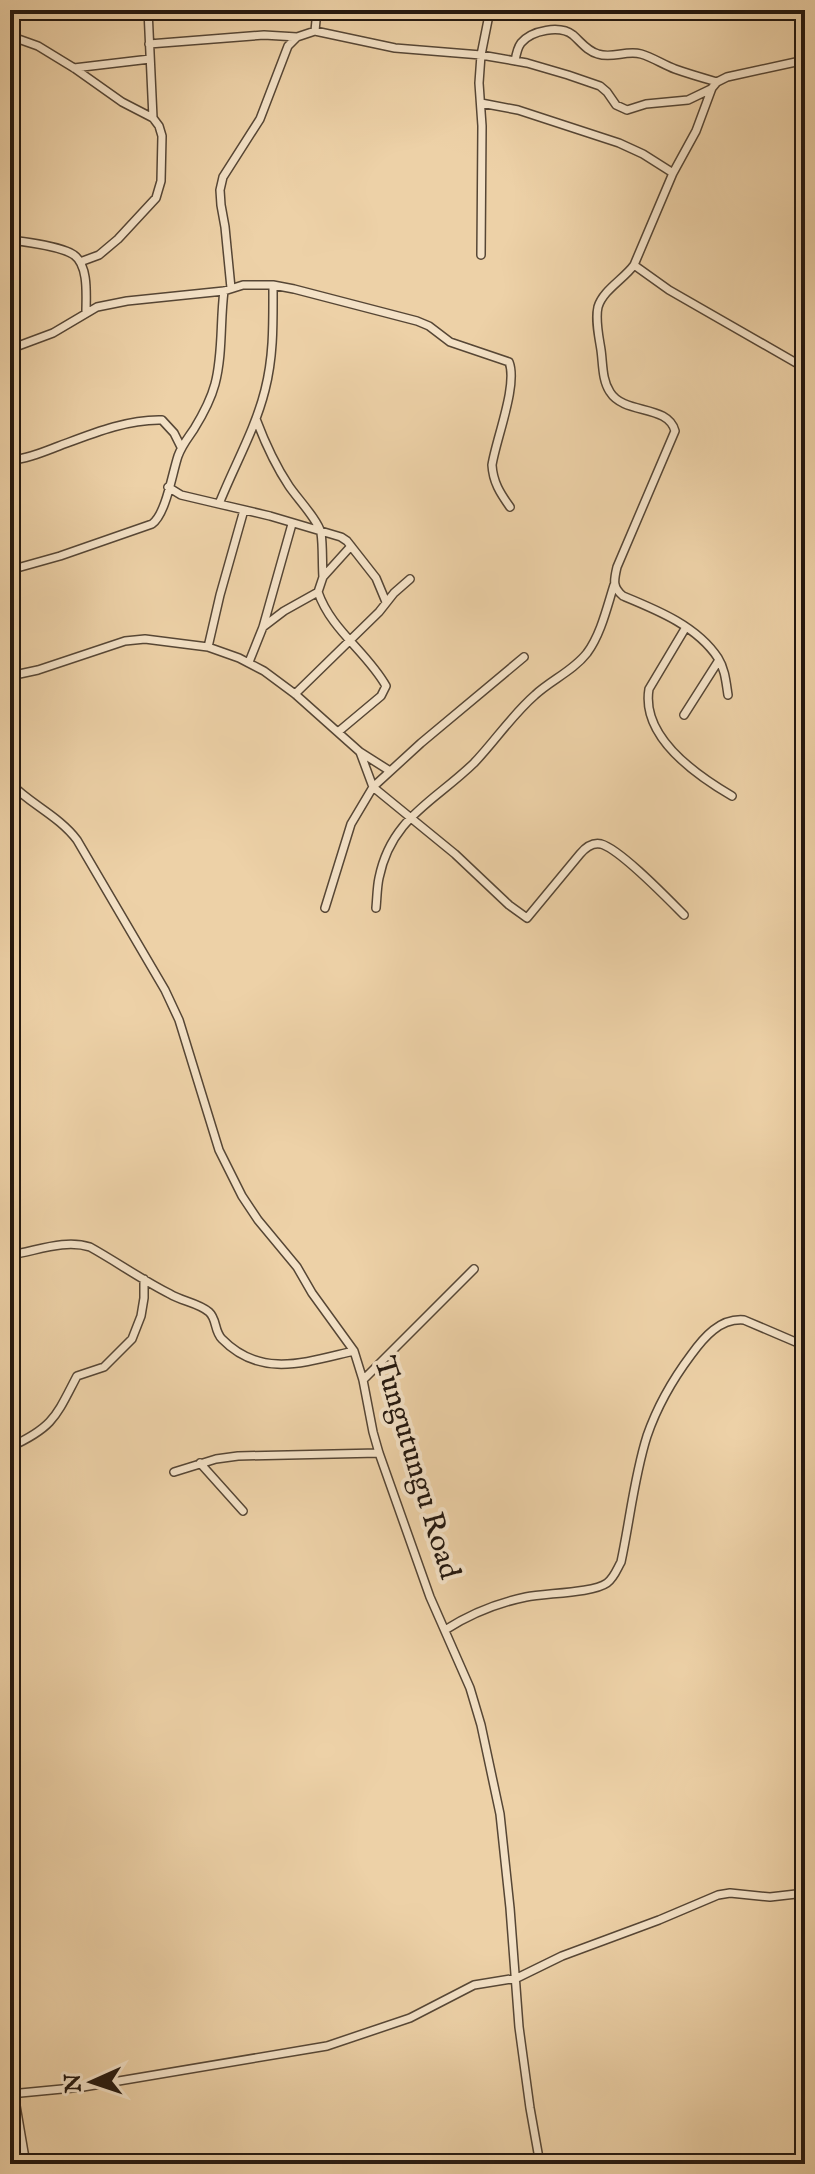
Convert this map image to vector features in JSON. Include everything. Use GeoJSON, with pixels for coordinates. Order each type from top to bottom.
{"type":"FeatureCollection","features":[{"type":"Feature","properties":{"kind":"street"},"geometry":{"type":"LineString","coordinates":[[148,10],[153,118]]}},
{"type":"Feature","properties":{"kind":"street"},"geometry":{"type":"LineString","coordinates":[[315,31],[317,10]]}},
{"type":"Feature","properties":{"kind":"street"},"geometry":{"type":"LineString","coordinates":[[481,255],[479,83],[490,10]]}},
{"type":"Feature","properties":{"kind":"street"},"geometry":{"type":"LineString","coordinates":[[515,61],[521,43],[532,35],[563,30],[599,55],[642,54],[715,85]]}},
{"type":"Feature","properties":{"kind":"street"},"geometry":{"type":"LineString","coordinates":[[149,44],[264,35],[297,37],[315,31],[395,48],[515,61],[600,86],[616,105],[627,110],[646,104],[688,100],[727,77],[805,60]]}},
{"type":"Feature","properties":{"kind":"street"},"geometry":{"type":"LineString","coordinates":[[10,36],[38,46],[122,102],[153,118],[159,126],[163,151],[161,181],[156,198],[99,255],[80,262]]}},
{"type":"Feature","properties":{"kind":"street"},"geometry":{"type":"LineString","coordinates":[[10,570],[152,524],[162,512],[181,447],[204,411],[215,385],[227,289],[220,190],[223,177],[260,119],[282,58],[297,37]]}},
{"type":"Feature","properties":{"kind":"street"},"geometry":{"type":"LineString","coordinates":[[74,68],[150,59]]}},
{"type":"Feature","properties":{"kind":"street"},"geometry":{"type":"LineString","coordinates":[[376,908],[378,879],[385,858],[391,842],[410,817],[471,765],[546,685],[573,668],[596,637],[617,567],[675,431],[673,422],[665,416],[618,401],[611,395],[605,382],[598,333],[598,306],[605,294],[634,265],[715,85]]}},
{"type":"Feature","properties":{"kind":"street"},"geometry":{"type":"LineString","coordinates":[[481,103],[518,110],[619,143],[673,173]]}},
{"type":"Feature","properties":{"kind":"street"},"geometry":{"type":"LineString","coordinates":[[10,240],[60,249],[74,255],[84,275],[86,312]]}},
{"type":"Feature","properties":{"kind":"street"},"geometry":{"type":"LineString","coordinates":[[634,265],[669,290],[805,368]]}},
{"type":"Feature","properties":{"kind":"street"},"geometry":{"type":"LineString","coordinates":[[10,349],[53,333],[97,307],[243,285],[273,285],[417,321],[450,342],[509,362],[511,384],[492,465],[496,485],[510,507]]}},
{"type":"Feature","properties":{"kind":"street"},"geometry":{"type":"LineString","coordinates":[[219,504],[266,388],[273,346],[273,285]]}},
{"type":"Feature","properties":{"kind":"street"},"geometry":{"type":"LineString","coordinates":[[256,419],[280,471],[321,532],[323,577],[318,592],[263,627]]}},
{"type":"Feature","properties":{"kind":"street"},"geometry":{"type":"LineString","coordinates":[[10,460],[144,420],[162,420],[181,447]]}},
{"type":"Feature","properties":{"kind":"street"},"geometry":{"type":"LineString","coordinates":[[168,487],[181,495],[341,537],[376,578],[386,602]]}},
{"type":"Feature","properties":{"kind":"street"},"geometry":{"type":"LineString","coordinates":[[208,647],[244,510]]}},
{"type":"Feature","properties":{"kind":"street"},"geometry":{"type":"LineString","coordinates":[[249,662],[263,627],[292,524]]}},
{"type":"Feature","properties":{"kind":"street"},"geometry":{"type":"LineString","coordinates":[[323,577],[351,546]]}},
{"type":"Feature","properties":{"kind":"street"},"geometry":{"type":"LineString","coordinates":[[295,694],[410,579]]}},
{"type":"Feature","properties":{"kind":"street"},"geometry":{"type":"LineString","coordinates":[[614,585],[623,596],[665,614],[706,644],[719,660],[726,677],[728,695]]}},
{"type":"Feature","properties":{"kind":"street"},"geometry":{"type":"LineString","coordinates":[[318,592],[349,641],[386,686],[381,696],[338,732]]}},
{"type":"Feature","properties":{"kind":"street"},"geometry":{"type":"LineString","coordinates":[[686,627],[649,689],[649,714],[671,751],[699,775],[732,796]]}},
{"type":"Feature","properties":{"kind":"street"},"geometry":{"type":"LineString","coordinates":[[10,676],[38,670],[125,641],[145,639],[208,647],[249,662],[295,694],[360,752],[390,771]]}},
{"type":"Feature","properties":{"kind":"street"},"geometry":{"type":"LineString","coordinates":[[325,908],[351,824],[373,787],[524,657]]}},
{"type":"Feature","properties":{"kind":"street"},"geometry":{"type":"LineString","coordinates":[[684,715],[719,660]]}},
{"type":"Feature","properties":{"kind":"street"},"geometry":{"type":"LineString","coordinates":[[360,752],[373,787],[527,918],[580,854],[595,844],[608,847],[632,865],[684,915]]}},
{"type":"Feature","properties":{"kind":"street","name":"Tungutungu Road"},"geometry":{"type":"LineString","coordinates":[[10,783],[69,829],[77,840],[165,990],[179,1020],[219,1150],[242,1196],[297,1267],[354,1351],[379,1453],[430,1597],[470,1688],[481,1725],[500,1814],[524,2068],[540,2164]]}},
{"type":"Feature","properties":{"kind":"street"},"geometry":{"type":"LineString","coordinates":[[10,1255],[77,1243],[90,1247],[170,1295],[211,1313],[222,1339],[237,1352],[260,1363],[291,1364],[354,1351]]}},
{"type":"Feature","properties":{"kind":"street"},"geometry":{"type":"LineString","coordinates":[[363,1380],[474,1269]]}},
{"type":"Feature","properties":{"kind":"street"},"geometry":{"type":"LineString","coordinates":[[10,1447],[34,1436],[53,1420],[77,1376],[104,1367],[132,1339],[141,1316],[144,1279]]}},
{"type":"Feature","properties":{"kind":"street"},"geometry":{"type":"LineString","coordinates":[[445,1630],[500,1603],[594,1588],[615,1575],[621,1562],[648,1434],[662,1401],[683,1366],[703,1339],[716,1328],[735,1319],[744,1320],[805,1346]]}},
{"type":"Feature","properties":{"kind":"street"},"geometry":{"type":"LineString","coordinates":[[174,1472],[200,1463],[238,1456],[379,1453]]}},
{"type":"Feature","properties":{"kind":"street"},"geometry":{"type":"LineString","coordinates":[[200,1463],[243,1511]]}},
{"type":"Feature","properties":{"kind":"street"},"geometry":{"type":"LineString","coordinates":[[26,2164],[12,2094],[94,2086],[327,2046],[410,2018],[474,1985],[517,1978],[562,1956],[718,1895],[730,1893],[770,1897],[805,1893]]}},
{"type":"Feature","properties":{"kind":"street"},"geometry":{"type":"LineString","coordinates":[[805,2075],[800,2080],[800,2087],[805,2103]]}}]}
